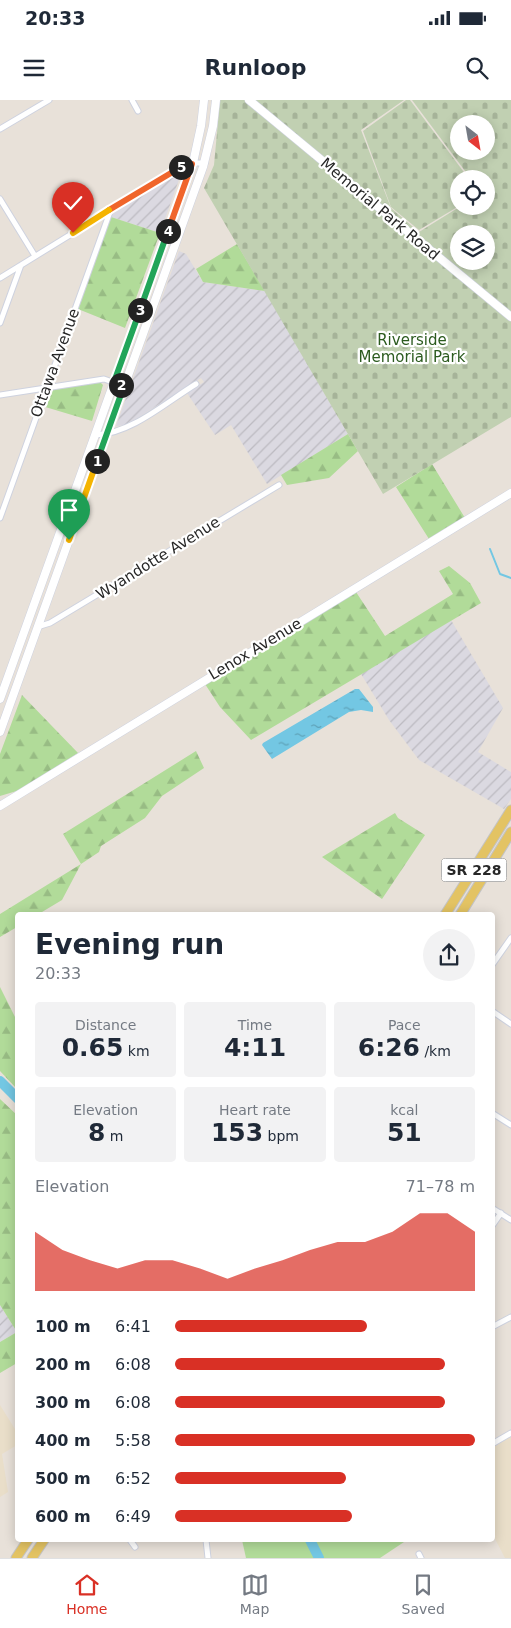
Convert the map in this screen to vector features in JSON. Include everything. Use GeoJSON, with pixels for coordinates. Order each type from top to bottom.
{"type":"FeatureCollection","features":[{"type":"Feature","properties":{"kind":"main road"},"geometry":{"type":"LineString","coordinates":[[0,699],[192,164],[202,126],[204,100]]}},
{"type":"Feature","properties":{"kind":"main road"},"geometry":{"type":"LineString","coordinates":[[0,732],[36,627],[108,434],[205,163],[213,126],[216,100]]}},
{"type":"Feature","properties":{"kind":"main road","name":"Memorial Park Road"},"geometry":{"type":"LineString","coordinates":[[249,100],[511,317]]}},
{"type":"Feature","properties":{"kind":"main road"},"geometry":{"type":"LineString","coordinates":[[156,266],[167,270]]}},
{"type":"Feature","properties":{"kind":"main road","name":"Lenox Avenue"},"geometry":{"type":"LineString","coordinates":[[0,806],[511,493]]}},
{"type":"Feature","properties":{"kind":"main road"},"geometry":{"type":"LineString","coordinates":[[56,540],[67,544]]}},
{"type":"Feature","properties":{"kind":"main road"},"geometry":{"type":"LineString","coordinates":[[24,630],[36,627]]}},
{"type":"Feature","properties":{"kind":"main road","name":"SR 228"},"geometry":{"type":"LineString","coordinates":[[462,912],[508,829],[511,810]]}},
{"type":"Feature","properties":{"kind":"main road","name":"SR 228"},"geometry":{"type":"LineString","coordinates":[[447,912],[508,829]]}},
{"type":"Feature","properties":{"kind":"main road"},"geometry":{"type":"LineString","coordinates":[[16,1558],[27,1542]]}},
{"type":"Feature","properties":{"kind":"main road"},"geometry":{"type":"LineString","coordinates":[[32,1558],[43,1542]]}},
{"type":"Feature","properties":{"kind":"street"},"geometry":{"type":"LineString","coordinates":[[0,129],[49,100]]}},
{"type":"Feature","properties":{"kind":"street"},"geometry":{"type":"LineString","coordinates":[[132,100],[138,110]]}},
{"type":"Feature","properties":{"kind":"street"},"geometry":{"type":"LineString","coordinates":[[0,278],[168,174],[192,164],[205,163]]}},
{"type":"Feature","properties":{"kind":"street"},"geometry":{"type":"LineString","coordinates":[[0,199],[35,256]]}},
{"type":"Feature","properties":{"kind":"street","name":"Ottawa Avenue"},"geometry":{"type":"LineString","coordinates":[[0,518],[111,209]]}},
{"type":"Feature","properties":{"kind":"street"},"geometry":{"type":"LineString","coordinates":[[0,323],[21,265]]}},
{"type":"Feature","properties":{"kind":"street"},"geometry":{"type":"LineString","coordinates":[[0,395],[104,379],[124,386]]}},
{"type":"Feature","properties":{"kind":"street"},"geometry":{"type":"LineString","coordinates":[[96,435],[108,434],[125,428],[196,384]]}},
{"type":"Feature","properties":{"kind":"street","name":"Wyandotte Avenue"},"geometry":{"type":"LineString","coordinates":[[36,627],[50,623],[279,485]]}},
{"type":"Feature","properties":{"kind":"street"},"geometry":{"type":"LineString","coordinates":[[495,962],[511,938]]}},
{"type":"Feature","properties":{"kind":"street"},"geometry":{"type":"LineString","coordinates":[[495,1014],[511,1024]]}},
{"type":"Feature","properties":{"kind":"street"},"geometry":{"type":"LineString","coordinates":[[495,1114],[511,1125]]}},
{"type":"Feature","properties":{"kind":"street"},"geometry":{"type":"LineString","coordinates":[[495,1210],[511,1220]]}},
{"type":"Feature","properties":{"kind":"street"},"geometry":{"type":"LineString","coordinates":[[495,1222],[501,1213]]}},
{"type":"Feature","properties":{"kind":"street"},"geometry":{"type":"LineString","coordinates":[[495,1326],[511,1317]]}},
{"type":"Feature","properties":{"kind":"street"},"geometry":{"type":"LineString","coordinates":[[495,1442],[511,1433]]}},
{"type":"Feature","properties":{"kind":"street"},"geometry":{"type":"LineString","coordinates":[[131,1542],[135,1547]]}},
{"type":"Feature","properties":{"kind":"street"},"geometry":{"type":"LineString","coordinates":[[206,1542],[208,1558]]}},
{"type":"Feature","properties":{"kind":"shaded area"},"geometry":{"type":"Polygon","coordinates":[[[181,174],[160,233],[111,217],[117,209],[171,176],[181,174]]]}},
{"type":"Feature","properties":{"kind":"shaded area"},"geometry":{"type":"Polygon","coordinates":[[[179,251],[186,254],[203,282],[265,291],[348,434],[267,484],[231,425],[215,435],[187,393],[204,382],[201,378],[126,425],[116,426],[179,251]]]}},
{"type":"Feature","properties":{"kind":"shaded area"},"geometry":{"type":"Polygon","coordinates":[[[451,620],[503,708],[478,752],[511,772],[511,799],[504,809],[419,760],[389,720],[361,674],[451,620]]]}},
{"type":"Feature","properties":{"kind":"shaded area"},"geometry":{"type":"Polygon","coordinates":[[[0,1305],[15,1329],[15,1333],[0,1342],[0,1305]]]}},
{"type":"Feature","properties":{"kind":"shaded area"},"geometry":{"type":"Polygon","coordinates":[[[0,1405],[15,1429],[15,1446],[2,1454],[8,1492],[0,1497],[0,1405]]]}},
{"type":"Feature","properties":{"kind":"shaded area"},"geometry":{"type":"Polygon","coordinates":[[[511,1436],[511,1558],[505,1558],[495,1539],[495,1446],[511,1436]]]}},
{"type":"Feature","properties":{"kind":"green space","name":"Riverside Memorial Park"},"geometry":{"type":"Polygon","coordinates":[[[220,100],[404,100],[361,130],[391,208],[419,232],[450,213],[450,215],[495,215],[495,170],[464,170],[457,160],[495,160],[495,115],[450,115],[450,151],[412,100],[511,100],[511,417],[383,494],[204,188],[214,165],[220,100]]]}},
{"type":"Feature","properties":{"kind":"green space"},"geometry":{"type":"Polygon","coordinates":[[[406,100],[410,100],[450,154],[450,160],[455,160],[462,170],[450,170],[450,211],[419,230],[391,207],[363,131],[406,100]]]}},
{"type":"Feature","properties":{"kind":"green space"},"geometry":{"type":"Polygon","coordinates":[[[111,217],[160,233],[125,328],[78,309],[111,217]]]}},
{"type":"Feature","properties":{"kind":"green space"},"geometry":{"type":"Polygon","coordinates":[[[237,244],[265,291],[203,282],[196,269],[237,244]]]}},
{"type":"Feature","properties":{"kind":"green space"},"geometry":{"type":"Polygon","coordinates":[[[100,382],[103,385],[92,421],[42,406],[49,390],[100,382]]]}},
{"type":"Feature","properties":{"kind":"green space"},"geometry":{"type":"Polygon","coordinates":[[[348,434],[358,451],[329,478],[287,485],[281,475],[348,434]]]}},
{"type":"Feature","properties":{"kind":"green space"},"geometry":{"type":"Polygon","coordinates":[[[432,464],[465,518],[429,539],[396,487],[432,464]]]}},
{"type":"Feature","properties":{"kind":"green space"},"geometry":{"type":"Polygon","coordinates":[[[449,566],[470,583],[481,603],[251,740],[220,707],[205,684],[356,592],[385,636],[453,594],[439,571],[449,566]]]}},
{"type":"Feature","properties":{"kind":"green space"},"geometry":{"type":"Polygon","coordinates":[[[22,695],[78,753],[20,790],[0,796],[0,754],[22,695]]]}},
{"type":"Feature","properties":{"kind":"green space"},"geometry":{"type":"Polygon","coordinates":[[[196,751],[204,768],[162,796],[145,818],[101,846],[99,852],[81,864],[63,834],[196,751]]]}},
{"type":"Feature","properties":{"kind":"green space"},"geometry":{"type":"Polygon","coordinates":[[[395,813],[398,818],[425,835],[382,899],[322,857],[395,813]]]}},
{"type":"Feature","properties":{"kind":"green space"},"geometry":{"type":"Polygon","coordinates":[[[81,864],[62,900],[42,912],[15,912],[15,928],[0,937],[0,914],[81,864]]]}},
{"type":"Feature","properties":{"kind":"green space"},"geometry":{"type":"Polygon","coordinates":[[[0,987],[15,1017],[15,1087],[0,1071],[0,987]]]}},
{"type":"Feature","properties":{"kind":"green space"},"geometry":{"type":"Polygon","coordinates":[[[0,1099],[15,1113],[15,1329],[0,1305],[0,1099]]]}},
{"type":"Feature","properties":{"kind":"green space"},"geometry":{"type":"Polygon","coordinates":[[[15,1333],[15,1364],[0,1373],[0,1342],[15,1333]]]}},
{"type":"Feature","properties":{"kind":"green space"},"geometry":{"type":"Polygon","coordinates":[[[242,1542],[404,1542],[380,1558],[246,1558],[242,1542]]]}},
{"type":"Feature","properties":{"kind":"water"},"geometry":{"type":"Polygon","coordinates":[[[355,689],[359,689],[373,707],[373,712],[361,710],[349,712],[272,759],[262,745],[263,743],[355,689]]]}},
{"type":"Feature","properties":{"kind":"waterway"},"geometry":{"type":"LineString","coordinates":[[490,549],[500,574],[511,578]]}},
{"type":"Feature","properties":{"kind":"waterway"},"geometry":{"type":"LineString","coordinates":[[0,1081],[15,1096]]}},
{"type":"Feature","properties":{"kind":"waterway"},"geometry":{"type":"LineString","coordinates":[[311,1542],[319,1558]]}},
{"type":"Feature","properties":{"kind":"route"},"geometry":{"type":"LineString","coordinates":[[69,540],[124,386],[114,382],[192,164],[168,174],[73,233]]}}]}
